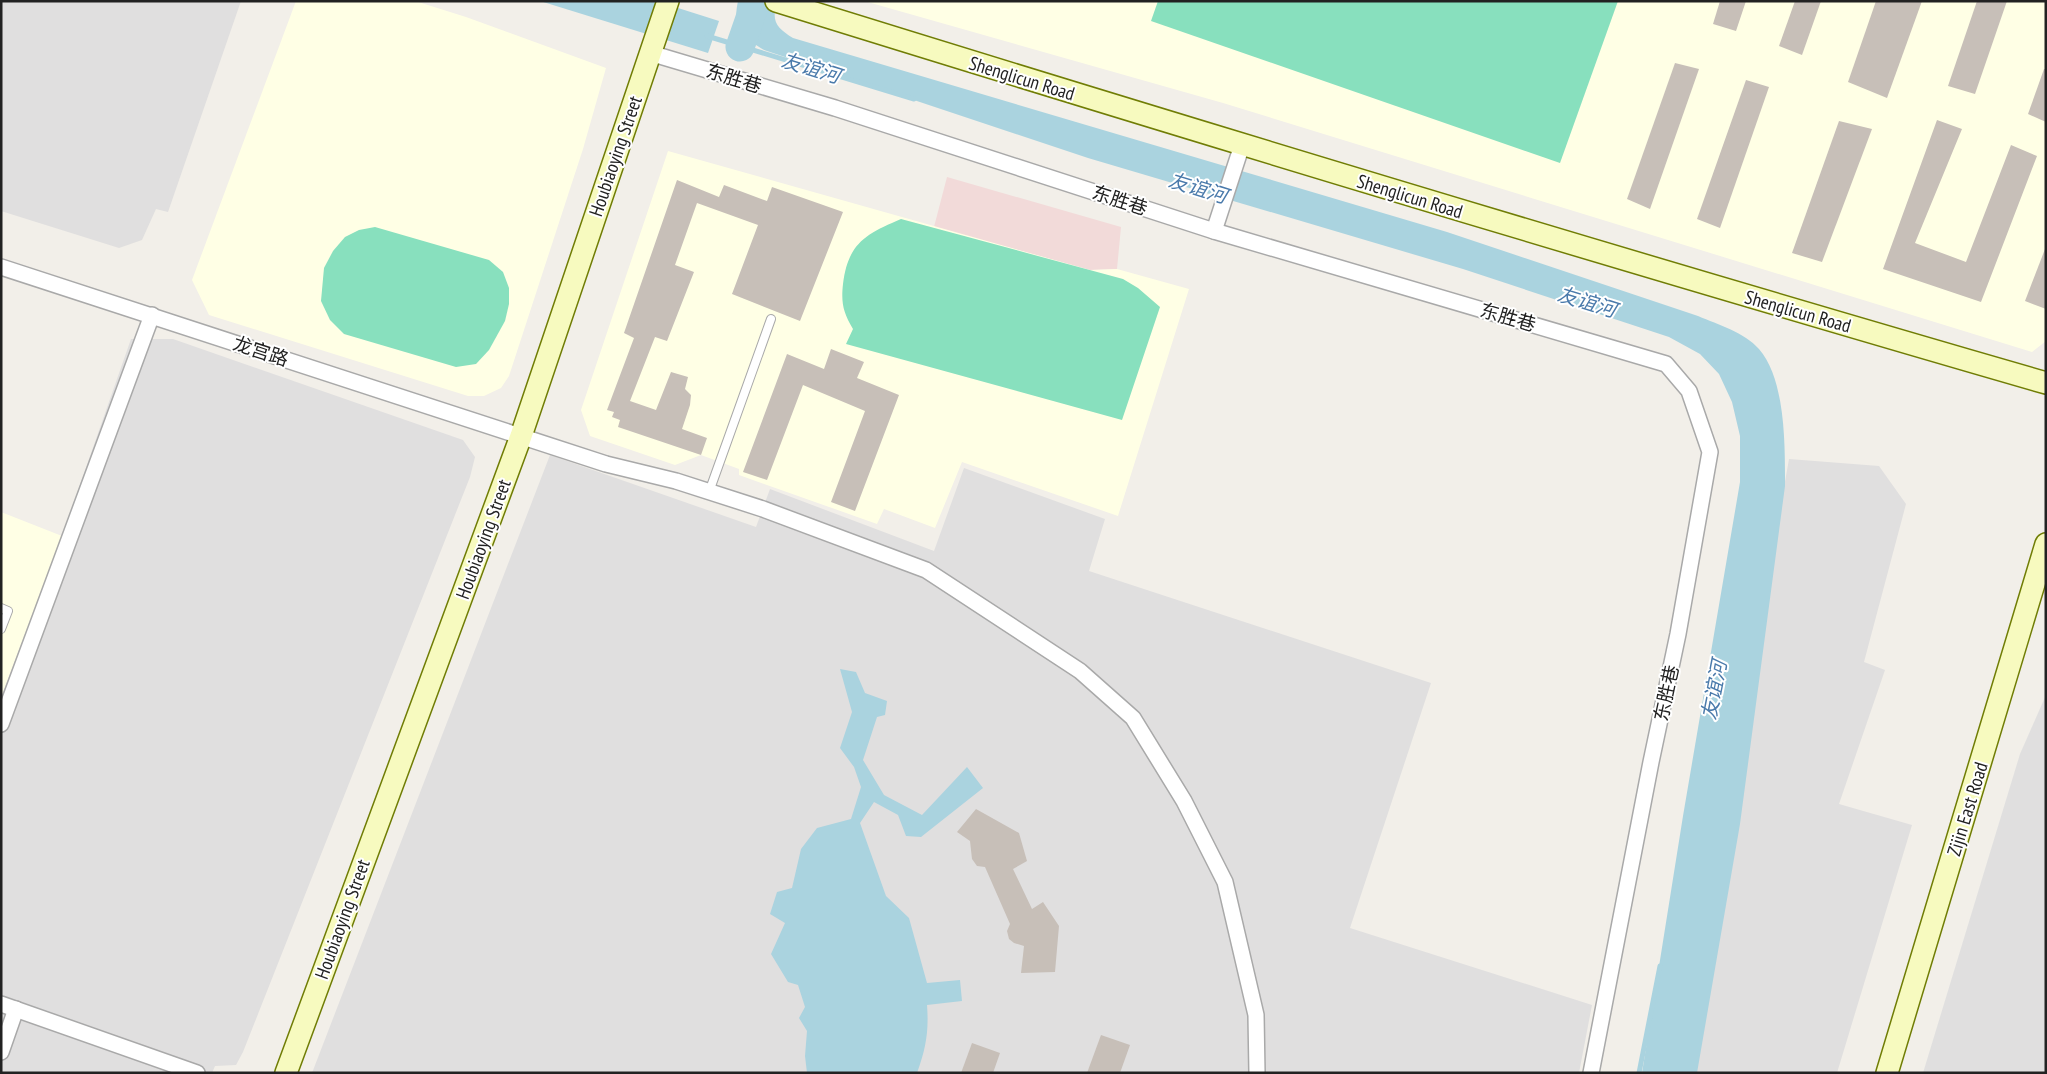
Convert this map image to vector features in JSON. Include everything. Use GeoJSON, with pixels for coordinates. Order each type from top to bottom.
{"type":"FeatureCollection","features":[{"type":"Feature","properties":{"kind":"street","name":"Houbiaoying Street"},"geometry":{"type":"LineString","coordinates":[[286,1073],[521,436],[668,1]]}},
{"type":"Feature","properties":{"kind":"street","name":"Shenglicun Road"},"geometry":{"type":"LineString","coordinates":[[776,1],[1242,146],[1752,298],[2046,383]]}},
{"type":"Feature","properties":{"kind":"street","name":"东胜巷"},"geometry":{"type":"LineString","coordinates":[[650,53],[1216,224],[1666,364],[1689,391],[1710,452],[1678,634],[1651,762],[1591,1073]]}},
{"type":"Feature","properties":{"kind":"street"},"geometry":{"type":"LineString","coordinates":[[1216,224],[1242,146]]}},
{"type":"Feature","properties":{"kind":"street","name":"龙宫路"},"geometry":{"type":"LineString","coordinates":[[1,267],[606,464],[763,509],[926,570],[1080,671],[1133,718],[1184,801],[1225,882],[1256,1015],[1257,1073]]}},
{"type":"Feature","properties":{"kind":"street"},"geometry":{"type":"LineString","coordinates":[[1,724],[152,315]]}},
{"type":"Feature","properties":{"kind":"street","name":"Zijin East Road"},"geometry":{"type":"LineString","coordinates":[[1887,1073],[2046,544]]}},
{"type":"Feature","properties":{"kind":"street"},"geometry":{"type":"LineString","coordinates":[[1,1004],[197,1073]]}},
{"type":"Feature","properties":{"kind":"street"},"geometry":{"type":"LineString","coordinates":[[1,1052],[16,1009]]}},
{"type":"Feature","properties":{"kind":"lane"},"geometry":{"type":"LineString","coordinates":[[708,492],[772,319]]}},
{"type":"Feature","properties":{"kind":"lane"},"geometry":{"type":"LineString","coordinates":[[1,608],[8,611],[1,630]]}},
{"type":"Feature","properties":{"kind":"shaded area"},"geometry":{"type":"Polygon","coordinates":[[[1,1],[241,1],[168,212],[156,209],[142,240],[119,248],[1,211],[1,1]]]}},
{"type":"Feature","properties":{"kind":"shaded area"},"geometry":{"type":"Polygon","coordinates":[[[296,1],[415,1],[466,17],[606,68],[583,149],[509,376],[501,388],[484,396],[468,396],[209,315],[192,280],[296,1]]]}},
{"type":"Feature","properties":{"kind":"shaded area"},"geometry":{"type":"Polygon","coordinates":[[[864,1],[2046,1],[2046,341],[2032,352],[1223,103],[864,1]]]}},
{"type":"Feature","properties":{"kind":"shaded area"},"geometry":{"type":"Polygon","coordinates":[[[668,151],[1090,270],[1117,269],[1189,289],[1118,516],[962,462],[935,528],[884,509],[877,524],[739,475],[739,469],[701,455],[675,465],[590,436],[581,410],[668,151]]]}},
{"type":"Feature","properties":{"kind":"shaded area"},"geometry":{"type":"Polygon","coordinates":[[[947,177],[1121,227],[1117,269],[1090,270],[934,227],[947,177]]]}},
{"type":"Feature","properties":{"kind":"shaded area"},"geometry":{"type":"Polygon","coordinates":[[[131,339],[173,339],[463,440],[475,457],[470,477],[243,1052],[236,1065],[215,1066],[212,1073],[1,1073],[1,697],[62,536],[131,339]]]}},
{"type":"Feature","properties":{"kind":"shaded area"},"geometry":{"type":"Polygon","coordinates":[[[550,455],[756,527],[770,489],[934,551],[964,468],[1105,519],[1089,571],[1431,683],[1350,928],[1592,1005],[1579,1073],[312,1073],[550,455]]]}},
{"type":"Feature","properties":{"kind":"shaded area"},"geometry":{"type":"Polygon","coordinates":[[[1789,459],[1879,466],[1906,504],[1864,662],[1885,670],[1839,804],[1912,825],[1837,1073],[1681,1073],[1789,459]]]}},
{"type":"Feature","properties":{"kind":"shaded area"},"geometry":{"type":"Polygon","coordinates":[[[1,512],[62,536],[1,697],[1,512]]]}},
{"type":"Feature","properties":{"kind":"shaded area"},"geometry":{"type":"Polygon","coordinates":[[[2046,695],[2046,1073],[1923,1073],[2020,754],[2046,695]]]}},
{"type":"Feature","properties":{"kind":"green space"},"geometry":{"type":"Polygon","coordinates":[[[1158,1],[1618,1],[1560,163],[1151,21],[1158,1]]]}},
{"type":"Feature","properties":{"kind":"green space"},"geometry":{"type":"Polygon","coordinates":[[[901,219],[1123,279],[1138,288],[1160,307],[1122,420],[846,344],[853,329],[845,312],[842,297],[845,270],[849,259],[854,249],[869,235],[901,219]]]}},
{"type":"Feature","properties":{"kind":"green space"},"geometry":{"type":"Polygon","coordinates":[[[375,227],[489,260],[503,272],[509,288],[509,304],[505,321],[489,350],[476,364],[456,367],[344,334],[330,320],[321,301],[324,268],[333,251],[345,237],[359,230],[375,227]]]}},
{"type":"Feature","properties":{"kind":"water"},"geometry":{"type":"Polygon","coordinates":[[[540,1],[656,1],[719,21],[708,53],[540,1]]]}},
{"type":"Feature","properties":{"kind":"water"},"geometry":{"type":"Polygon","coordinates":[[[738,1],[778,1],[775,14],[776,23],[793,38],[1447,232],[1698,316],[1739,333],[1759,349],[1768,362],[1779,396],[1784,434],[1785,486],[1740,824],[1697,1073],[1642,1073],[1683,816],[1740,482],[1740,436],[1732,402],[1719,374],[1700,354],[1669,337],[1463,269],[1088,158],[764,50],[750,41],[740,31],[736,19],[738,1]]]}},
{"type":"Feature","properties":{"kind":"water"},"geometry":{"type":"Polygon","coordinates":[[[840,669],[856,672],[865,693],[887,701],[885,715],[877,717],[863,760],[884,795],[922,815],[967,767],[983,788],[921,837],[906,836],[898,815],[874,802],[860,823],[886,896],[909,918],[927,983],[960,980],[962,1001],[927,1005],[928,1023],[926,1039],[917,1073],[807,1073],[805,1056],[807,1031],[799,1018],[805,1007],[798,985],[788,982],[771,954],[785,923],[770,914],[777,892],[792,888],[801,849],[817,828],[851,819],[861,787],[854,767],[840,748],[852,712],[840,669]]]}},
{"type":"Feature","properties":{"kind":"building"},"geometry":{"type":"Polygon","coordinates":[[[1720,1],[1746,1],[1736,31],[1713,24],[1720,1]]]}},
{"type":"Feature","properties":{"kind":"building"},"geometry":{"type":"Polygon","coordinates":[[[1795,1],[1821,1],[1802,55],[1779,46],[1795,1]]]}},
{"type":"Feature","properties":{"kind":"building"},"geometry":{"type":"Polygon","coordinates":[[[1876,1],[1922,1],[1887,98],[1848,82],[1876,1]]]}},
{"type":"Feature","properties":{"kind":"building"},"geometry":{"type":"Polygon","coordinates":[[[1977,1],[2007,1],[1975,94],[1948,86],[1977,1]]]}},
{"type":"Feature","properties":{"kind":"building"},"geometry":{"type":"Polygon","coordinates":[[[1675,63],[1699,69],[1650,209],[1627,199],[1675,63]]]}},
{"type":"Feature","properties":{"kind":"building"},"geometry":{"type":"Polygon","coordinates":[[[2044,69],[2046,69],[2046,122],[2028,114],[2044,69]]]}},
{"type":"Feature","properties":{"kind":"building"},"geometry":{"type":"Polygon","coordinates":[[[1746,80],[1769,87],[1720,228],[1697,219],[1746,80]]]}},
{"type":"Feature","properties":{"kind":"building"},"geometry":{"type":"Polygon","coordinates":[[[1937,120],[1962,129],[1915,243],[1966,262],[2011,145],[2037,156],[1981,302],[1883,269],[1937,120]]]}},
{"type":"Feature","properties":{"kind":"building"},"geometry":{"type":"Polygon","coordinates":[[[1839,121],[1872,129],[1822,262],[1792,253],[1839,121]]]}},
{"type":"Feature","properties":{"kind":"building"},"geometry":{"type":"Polygon","coordinates":[[[677,180],[719,197],[724,185],[767,201],[772,187],[843,212],[800,321],[732,294],[758,225],[697,203],[675,265],[694,272],[667,341],[655,337],[630,401],[656,410],[671,372],[688,377],[685,389],[691,395],[690,405],[682,429],[707,438],[701,455],[618,427],[620,420],[612,417],[614,412],[607,410],[634,338],[624,333],[677,180]]]}},
{"type":"Feature","properties":{"kind":"building"},"geometry":{"type":"Polygon","coordinates":[[[2046,249],[2046,309],[2025,301],[2046,249]]]}},
{"type":"Feature","properties":{"kind":"building"},"geometry":{"type":"Polygon","coordinates":[[[831,349],[864,362],[857,378],[899,395],[855,511],[831,502],[865,411],[803,385],[767,480],[743,472],[787,354],[824,369],[831,349]]]}},
{"type":"Feature","properties":{"kind":"building"},"geometry":{"type":"Polygon","coordinates":[[[976,809],[1019,833],[1027,861],[1013,869],[1032,909],[1043,902],[1059,926],[1055,972],[1021,973],[1024,946],[1014,943],[1009,939],[1007,931],[1010,924],[985,867],[977,866],[972,859],[970,841],[957,832],[976,809]]]}},
{"type":"Feature","properties":{"kind":"building"},"geometry":{"type":"Polygon","coordinates":[[[1101,1035],[1130,1045],[1120,1073],[1087,1073],[1101,1035]]]}},
{"type":"Feature","properties":{"kind":"building"},"geometry":{"type":"Polygon","coordinates":[[[972,1043],[1000,1053],[993,1073],[961,1073],[972,1043]]]}},
{"type":"Feature","properties":{"kind":"waterway","name":"友谊河"},"geometry":{"type":"LineString","coordinates":[[740,47],[756,1]]}},
{"type":"Feature","properties":{"kind":"waterway","name":"友谊河"},"geometry":{"type":"LineString","coordinates":[[707,36],[914,99]]}},
{"type":"Feature","properties":{"kind":"waterway","name":"友谊河"},"geometry":{"type":"LineString","coordinates":[[1639,1073],[1660,966]]}}]}
